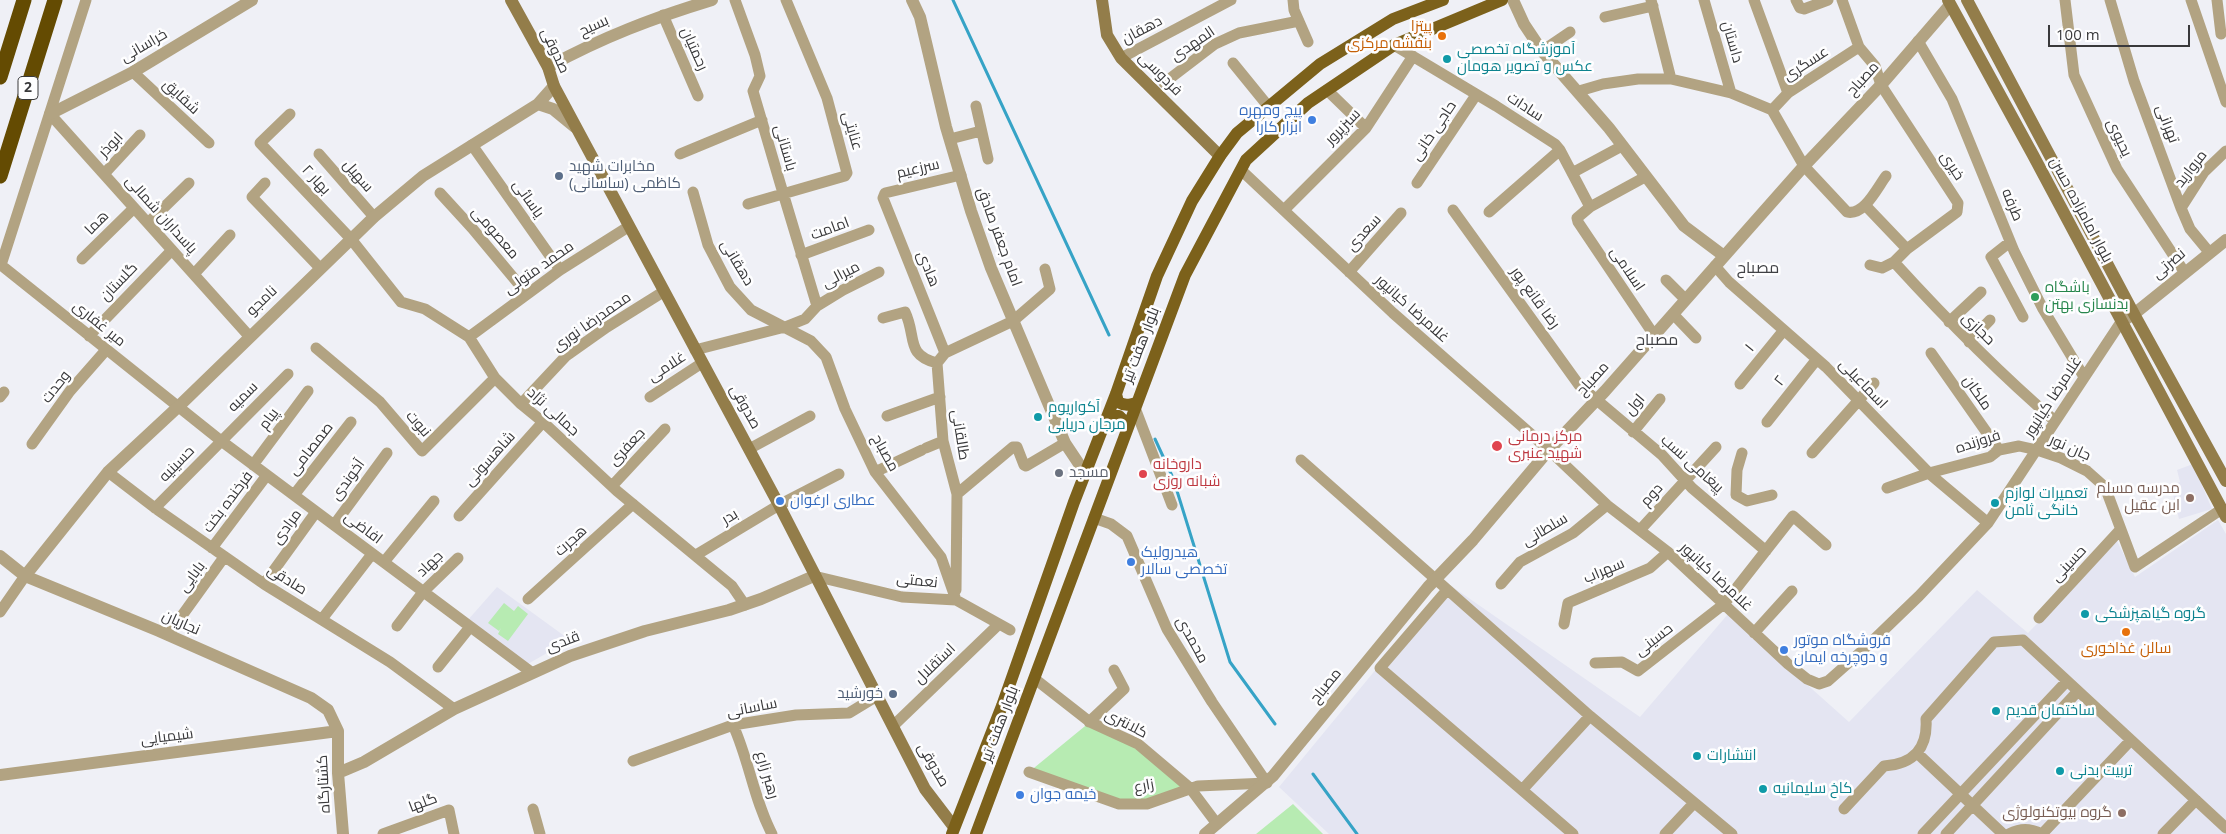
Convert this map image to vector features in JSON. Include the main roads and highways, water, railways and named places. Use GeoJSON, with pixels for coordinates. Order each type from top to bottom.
{"type":"FeatureCollection","features":[{"type":"Feature","properties":{"kind":"highway","name":"2"},"geometry":{"type":"LineString","coordinates":[[0,77],[24,0]]}},
{"type":"Feature","properties":{"kind":"highway","name":"2"},"geometry":{"type":"LineString","coordinates":[[0,176],[54,0]]}},
{"type":"Feature","properties":{"kind":"main road","name":"صدوقی"},"geometry":{"type":"LineString","coordinates":[[511,0],[548,67],[554,86],[628,227],[779,505],[925,789],[953,831]]}},
{"type":"Feature","properties":{"kind":"main road","name":"فردوسی"},"geometry":{"type":"LineString","coordinates":[[1102,0],[1108,35],[1121,58],[1220,156]]}},
{"type":"Feature","properties":{"kind":"main road","name":"بلوار هفت تیر"},"geometry":{"type":"LineString","coordinates":[[953,831],[1002,706],[1085,473],[1106,421],[1167,252],[1192,201],[1220,156],[1237,134],[1329,56],[1393,19],[1443,0]]}},
{"type":"Feature","properties":{"kind":"main road","name":"بلوار هفت تیر"},"geometry":{"type":"LineString","coordinates":[[976,834],[1185,275],[1246,160],[1308,103],[1394,45],[1502,0]]}},
{"type":"Feature","properties":{"kind":"main road","name":"بلوار امامزاده حسن"},"geometry":{"type":"LineString","coordinates":[[1966,0],[2134,314],[2226,481]]}},
{"type":"Feature","properties":{"kind":"main road","name":"بلوار امامزاده حسن"},"geometry":{"type":"LineString","coordinates":[[1949,2],[2224,513]]}},
{"type":"Feature","properties":{"kind":"main road"},"geometry":{"type":"LineString","coordinates":[[1116,394],[1118,402],[1123,405],[1136,406]]}},
{"type":"Feature","properties":{"kind":"main road"},"geometry":{"type":"LineString","coordinates":[[1106,421],[1112,416],[1119,416],[1124,421],[1127,429]]}},
{"type":"Feature","properties":{"kind":"waterway"},"geometry":{"type":"LineString","coordinates":[[953,0],[1109,335]]}},
{"type":"Feature","properties":{"kind":"waterway"},"geometry":{"type":"LineString","coordinates":[[1155,439],[1173,478],[1230,662],[1275,724]]}},
{"type":"Feature","properties":{"kind":"waterway"},"geometry":{"type":"LineString","coordinates":[[1313,774],[1357,834]]}},
{"type":"Feature","properties":{"kind":"place","name":"پیتزا بنفشه مرکزی"},"geometry":{"type":"Point","coordinates":[1442,36]}},
{"type":"Feature","properties":{"kind":"place","name":"آموزشگاه تخصصی عکس و تصویر هومان"},"geometry":{"type":"Point","coordinates":[1447,59]}},
{"type":"Feature","properties":{"kind":"place","name":"پیچ ومهره ابزار کارا"},"geometry":{"type":"Point","coordinates":[1312,120]}},
{"type":"Feature","properties":{"kind":"place","name":"مخابرات شهید کاظمی (ساسانی)"},"geometry":{"type":"Point","coordinates":[559,176]}},
{"type":"Feature","properties":{"kind":"place","name":"باشگاه بدنسازی بهتن"},"geometry":{"type":"Point","coordinates":[2035,297]}},
{"type":"Feature","properties":{"kind":"place","name":"آکواریوم مرجان دریایی"},"geometry":{"type":"Point","coordinates":[1038,417]}},
{"type":"Feature","properties":{"kind":"place","name":"مرکز درمانی شهید عنبری"},"geometry":{"type":"Point","coordinates":[1497,446]}},
{"type":"Feature","properties":{"kind":"place","name":"مسجد"},"geometry":{"type":"Point","coordinates":[1059,473]}},
{"type":"Feature","properties":{"kind":"place","name":"داروخانه شبانه روزی"},"geometry":{"type":"Point","coordinates":[1143,474]}},
{"type":"Feature","properties":{"kind":"place","name":"مدرسه مسلم ابن عقیل"},"geometry":{"type":"Point","coordinates":[2190,498]}},
{"type":"Feature","properties":{"kind":"place","name":"عطاری ارغوان"},"geometry":{"type":"Point","coordinates":[780,501]}},
{"type":"Feature","properties":{"kind":"place","name":"تعمیرات لوازم خانگی ثامن"},"geometry":{"type":"Point","coordinates":[1995,503]}},
{"type":"Feature","properties":{"kind":"place","name":"هیدرولیک تخصصی سالار"},"geometry":{"type":"Point","coordinates":[1131,562]}},
{"type":"Feature","properties":{"kind":"place","name":"گروه گیاهپزشکی"},"geometry":{"type":"Point","coordinates":[2085,614]}},
{"type":"Feature","properties":{"kind":"place","name":"سالن غذاخوری"},"geometry":{"type":"Point","coordinates":[2126,632]}},
{"type":"Feature","properties":{"kind":"place","name":"فروشگاه موتور و دوچرخه ایمان"},"geometry":{"type":"Point","coordinates":[1784,650]}},
{"type":"Feature","properties":{"kind":"place","name":"خورشید"},"geometry":{"type":"Point","coordinates":[893,694]}},
{"type":"Feature","properties":{"kind":"place","name":"ساختمان قدیم"},"geometry":{"type":"Point","coordinates":[1996,711]}},
{"type":"Feature","properties":{"kind":"place","name":"انتشارات"},"geometry":{"type":"Point","coordinates":[1697,756]}},
{"type":"Feature","properties":{"kind":"place","name":"تربیت بدنی"},"geometry":{"type":"Point","coordinates":[2060,771]}},
{"type":"Feature","properties":{"kind":"place","name":"کاخ سلیمانیه"},"geometry":{"type":"Point","coordinates":[1763,789]}},
{"type":"Feature","properties":{"kind":"place","name":"خیمه جوان"},"geometry":{"type":"Point","coordinates":[1020,795]}},
{"type":"Feature","properties":{"kind":"place","name":"گروه بیوتکنولوژی"},"geometry":{"type":"Point","coordinates":[2122,813]}},
{"type":"Feature","properties":{"kind":"district","name":"مصباح"},"geometry":{"type":"Point","coordinates":[1758,268]}},
{"type":"Feature","properties":{"kind":"district","name":"مصباح"},"geometry":{"type":"Point","coordinates":[1657,340]}}]}
